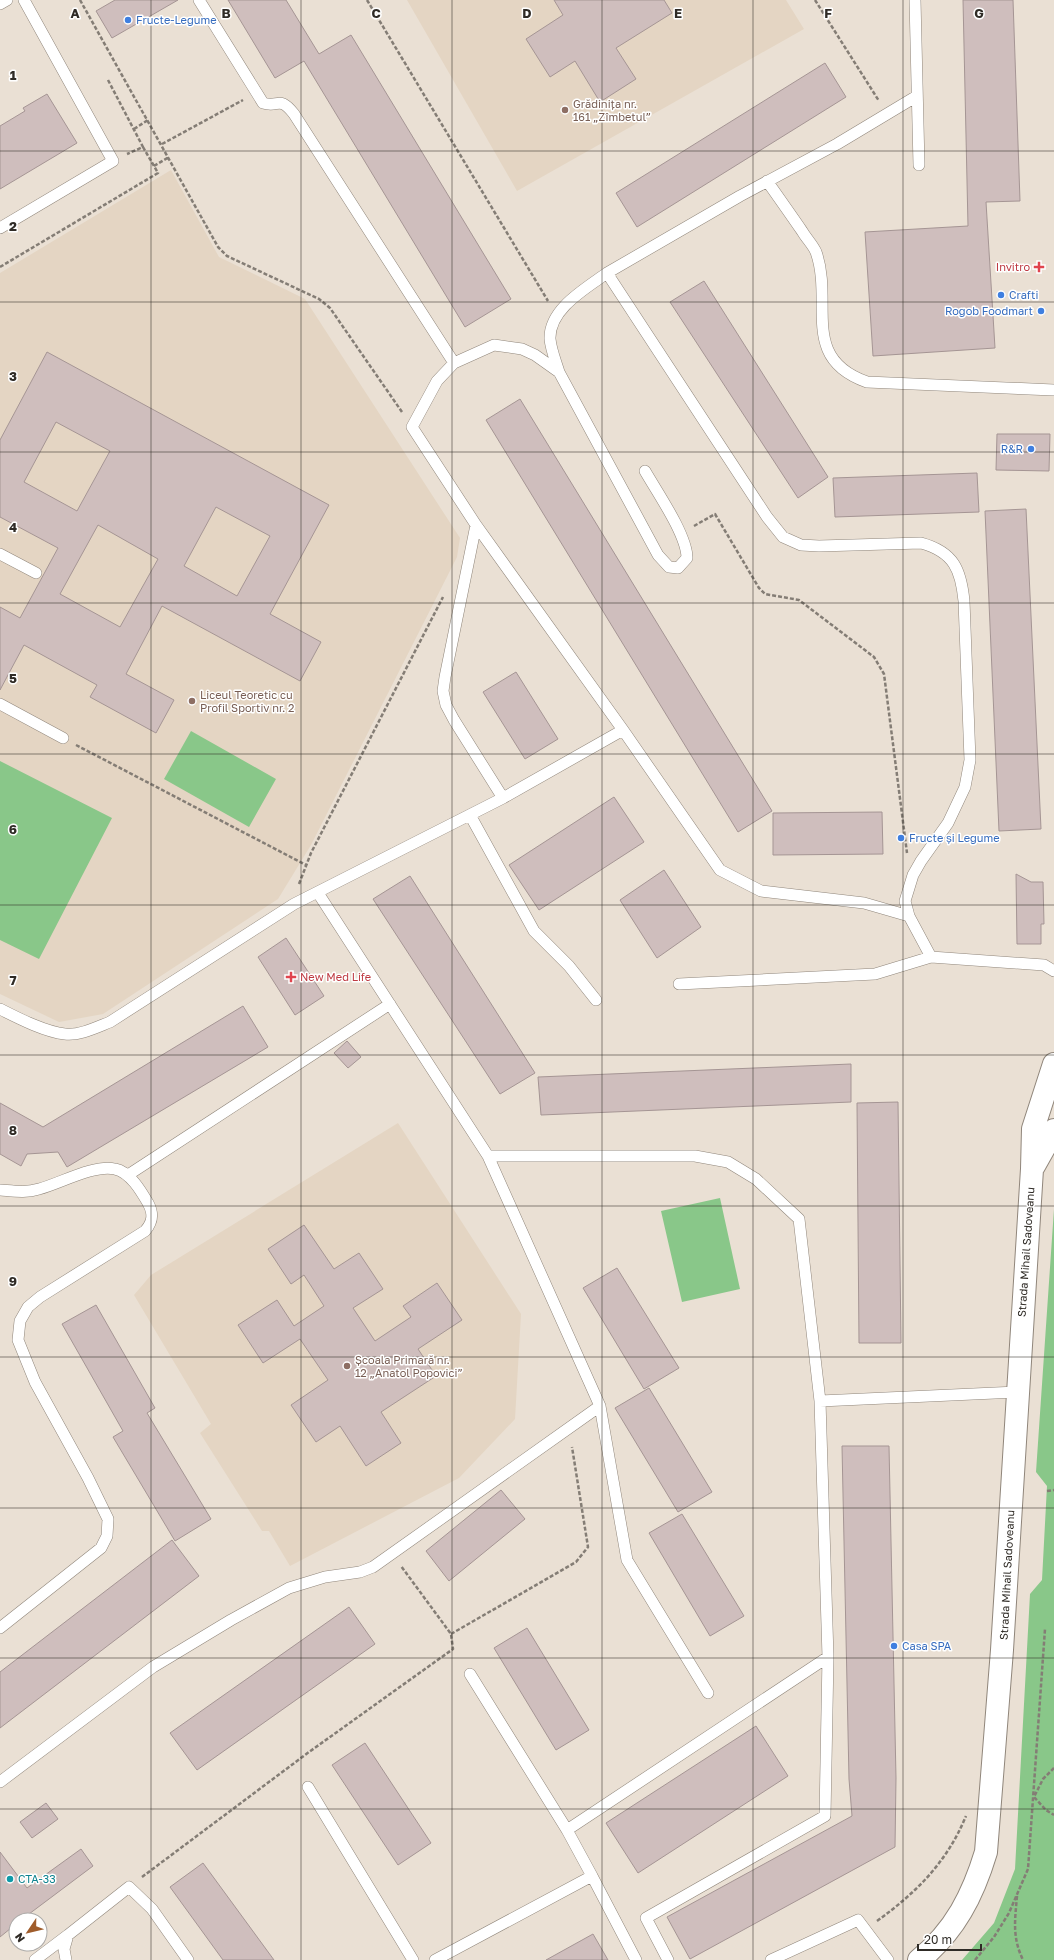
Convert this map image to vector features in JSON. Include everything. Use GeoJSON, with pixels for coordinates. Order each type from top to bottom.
{"type":"FeatureCollection","features":[{"type":"Feature","properties":{"kind":"main road","name":"Strada Mihail Sadoveanu"},"geometry":{"type":"LineString","coordinates":[[919,1960],[948,1931],[964,1908],[976,1884],[986,1852],[1002,1650],[1032,1169],[1033,1129],[1054,1064]]}},
{"type":"Feature","properties":{"kind":"main road","name":"Strada Mihail Sadoveanu"},"geometry":{"type":"LineString","coordinates":[[1032,1169],[1054,1130]]}},
{"type":"Feature","properties":{"kind":"lane"},"geometry":{"type":"LineString","coordinates":[[0,4],[7,0]]}},
{"type":"Feature","properties":{"kind":"lane"},"geometry":{"type":"LineString","coordinates":[[199,0],[263,103],[267,104],[280,102],[294,114],[454,363]]}},
{"type":"Feature","properties":{"kind":"lane"},"geometry":{"type":"LineString","coordinates":[[915,0],[918,165]]}},
{"type":"Feature","properties":{"kind":"lane"},"geometry":{"type":"LineString","coordinates":[[0,228],[113,161],[26,1]]}},
{"type":"Feature","properties":{"kind":"lane"},"geometry":{"type":"LineString","coordinates":[[644,471],[680,534],[687,550],[687,558],[678,568],[669,567],[658,555],[559,372],[550,339],[552,322],[562,308],[607,273],[889,115],[917,96]]}},
{"type":"Feature","properties":{"kind":"lane"},"geometry":{"type":"LineString","coordinates":[[767,182],[816,250],[821,275],[824,344],[836,364],[852,376],[867,382],[1054,390]]}},
{"type":"Feature","properties":{"kind":"lane"},"geometry":{"type":"LineString","coordinates":[[607,273],[767,517],[783,536],[801,545],[819,546],[921,543],[935,547],[950,557],[957,567],[962,584],[964,601],[970,760],[965,786],[958,804],[948,823],[913,875],[905,901],[909,916],[932,956]]}},
{"type":"Feature","properties":{"kind":"lane"},"geometry":{"type":"LineString","coordinates":[[559,372],[522,349],[494,344],[454,363],[437,381],[412,427],[476,525],[623,730],[720,870],[761,891],[864,903],[909,916]]}},
{"type":"Feature","properties":{"kind":"lane"},"geometry":{"type":"LineString","coordinates":[[476,525],[443,691],[446,705],[454,720],[503,798]]}},
{"type":"Feature","properties":{"kind":"lane"},"geometry":{"type":"LineString","coordinates":[[0,554],[36,573]]}},
{"type":"Feature","properties":{"kind":"lane"},"geometry":{"type":"LineString","coordinates":[[0,704],[62,738]]}},
{"type":"Feature","properties":{"kind":"lane"},"geometry":{"type":"LineString","coordinates":[[0,1009],[22,1020],[65,1034],[84,1031],[110,1022],[294,904],[503,798],[623,730]]}},
{"type":"Feature","properties":{"kind":"lane"},"geometry":{"type":"LineString","coordinates":[[470,815],[534,930],[569,966],[596,1000]]}},
{"type":"Feature","properties":{"kind":"lane"},"geometry":{"type":"LineString","coordinates":[[318,893],[488,1156],[600,1406],[627,1560],[708,1693]]}},
{"type":"Feature","properties":{"kind":"lane"},"geometry":{"type":"LineString","coordinates":[[679,984],[875,974],[932,956],[1044,965],[1054,971]]}},
{"type":"Feature","properties":{"kind":"lane"},"geometry":{"type":"LineString","coordinates":[[128,1175],[390,1004]]}},
{"type":"Feature","properties":{"kind":"lane"},"geometry":{"type":"LineString","coordinates":[[488,1156],[695,1156],[728,1162],[756,1179],[799,1219],[820,1401],[828,1657],[825,1816],[646,1918],[668,1960]]}},
{"type":"Feature","properties":{"kind":"lane"},"geometry":{"type":"LineString","coordinates":[[0,1190],[20,1192],[40,1189],[59,1181],[102,1169],[115,1169],[128,1175],[152,1211],[152,1219],[145,1231],[40,1297],[28,1307],[20,1321],[18,1340],[35,1382],[88,1478],[108,1519],[107,1536],[101,1548],[0,1628]]}},
{"type":"Feature","properties":{"kind":"lane"},"geometry":{"type":"LineString","coordinates":[[820,1401],[1017,1392]]}},
{"type":"Feature","properties":{"kind":"lane"},"geometry":{"type":"LineString","coordinates":[[0,1782],[153,1667],[231,1620],[289,1588],[325,1577],[360,1572],[373,1567],[600,1406]]}},
{"type":"Feature","properties":{"kind":"lane"},"geometry":{"type":"LineString","coordinates":[[567,1830],[828,1657]]}},
{"type":"Feature","properties":{"kind":"lane"},"geometry":{"type":"LineString","coordinates":[[470,1674],[567,1830],[636,1960]]}},
{"type":"Feature","properties":{"kind":"lane"},"geometry":{"type":"LineString","coordinates":[[308,1787],[413,1960]]}},
{"type":"Feature","properties":{"kind":"lane"},"geometry":{"type":"LineString","coordinates":[[435,1960],[592,1876]]}},
{"type":"Feature","properties":{"kind":"lane"},"geometry":{"type":"LineString","coordinates":[[35,1960],[129,1887],[152,1909],[188,1960]]}},
{"type":"Feature","properties":{"kind":"lane"},"geometry":{"type":"LineString","coordinates":[[771,1960],[858,1920],[888,1960]]}},
{"type":"Feature","properties":{"kind":"lane"},"geometry":{"type":"LineString","coordinates":[[66,1960],[64,1949],[68,1935]]}},
{"type":"Feature","properties":{"kind":"path"},"geometry":{"type":"LineString","coordinates":[[80,0],[162,144],[218,247],[227,256],[320,299],[330,308],[412,427]]}},
{"type":"Feature","properties":{"kind":"path"},"geometry":{"type":"LineString","coordinates":[[367,0],[557,316]]}},
{"type":"Feature","properties":{"kind":"path"},"geometry":{"type":"LineString","coordinates":[[815,0],[889,115]]}},
{"type":"Feature","properties":{"kind":"path"},"geometry":{"type":"LineString","coordinates":[[0,267],[158,173],[108,80]]}},
{"type":"Feature","properties":{"kind":"path"},"geometry":{"type":"LineString","coordinates":[[162,144],[256,93]]}},
{"type":"Feature","properties":{"kind":"path"},"geometry":{"type":"LineString","coordinates":[[134,129],[148,120]]}},
{"type":"Feature","properties":{"kind":"path"},"geometry":{"type":"LineString","coordinates":[[113,161],[143,147]]}},
{"type":"Feature","properties":{"kind":"path"},"geometry":{"type":"LineString","coordinates":[[154,166],[169,157]]}},
{"type":"Feature","properties":{"kind":"path"},"geometry":{"type":"LineString","coordinates":[[680,534],[715,514],[758,588],[765,594],[799,600],[874,657],[884,674],[908,857],[913,875]]}},
{"type":"Feature","properties":{"kind":"path"},"geometry":{"type":"LineString","coordinates":[[294,904],[306,866],[444,596]]}},
{"type":"Feature","properties":{"kind":"path"},"geometry":{"type":"LineString","coordinates":[[62,738],[306,866]]}},
{"type":"Feature","properties":{"kind":"path"},"geometry":{"type":"LineString","coordinates":[[451,1634],[576,1562],[588,1547],[569,1429]]}},
{"type":"Feature","properties":{"kind":"path"},"geometry":{"type":"LineString","coordinates":[[1047,1491],[1054,1490]]}},
{"type":"Feature","properties":{"kind":"path"},"geometry":{"type":"LineString","coordinates":[[129,1887],[309,1752],[453,1649],[451,1634],[393,1554]]}},
{"type":"Feature","properties":{"kind":"path"},"geometry":{"type":"LineString","coordinates":[[975,1960],[994,1937],[1009,1914],[1028,1869],[1045,1629]]}},
{"type":"Feature","properties":{"kind":"path"},"geometry":{"type":"LineString","coordinates":[[1034,1797],[1043,1779],[1054,1768]]}},
{"type":"Feature","properties":{"kind":"path"},"geometry":{"type":"LineString","coordinates":[[1034,1797],[1046,1810],[1054,1815]]}},
{"type":"Feature","properties":{"kind":"path"},"geometry":{"type":"LineString","coordinates":[[865,1929],[900,1904],[931,1875],[958,1836],[967,1812]]}},
{"type":"Feature","properties":{"kind":"path"},"geometry":{"type":"LineString","coordinates":[[1018,1893],[1014,1932],[1023,1960]]}},
{"type":"Feature","properties":{"kind":"shaded area","name":"Grădinița nr. 161 „Zîmbetul”"},"geometry":{"type":"Polygon","coordinates":[[[407,0],[786,0],[804,29],[517,191],[407,0]]]}},
{"type":"Feature","properties":{"kind":"shaded area","name":"Liceul Teoretic cu Profil Sportiv nr. 2"},"geometry":{"type":"Polygon","coordinates":[[[171,170],[219,257],[305,299],[460,538],[457,557],[311,845],[278,899],[103,1014],[59,1022],[0,994],[0,273],[171,170]]]}},
{"type":"Feature","properties":{"kind":"shaded area","name":"Școala Primară nr. 12 „Anatol Popovici”"},"geometry":{"type":"Polygon","coordinates":[[[398,1123],[521,1314],[515,1419],[459,1478],[290,1566],[269,1531],[262,1531],[200,1433],[211,1424],[134,1295],[151,1275],[398,1123]]]}},
{"type":"Feature","properties":{"kind":"green space"},"geometry":{"type":"Polygon","coordinates":[[[191,731],[276,779],[249,827],[164,779],[191,731]]]}},
{"type":"Feature","properties":{"kind":"green space"},"geometry":{"type":"Polygon","coordinates":[[[0,761],[112,818],[39,959],[0,940],[0,761]]]}},
{"type":"Feature","properties":{"kind":"green space"},"geometry":{"type":"Polygon","coordinates":[[[720,1198],[740,1289],[682,1302],[661,1211],[720,1198]]]}},
{"type":"Feature","properties":{"kind":"green space"},"geometry":{"type":"Polygon","coordinates":[[[1054,1209],[1054,1960],[962,1960],[994,1923],[1015,1869],[1030,1594],[1042,1580],[1047,1486],[1036,1472],[1054,1209]]]}},
{"type":"Feature","properties":{"kind":"building"},"geometry":{"type":"Polygon","coordinates":[[[115,0],[178,0],[112,38],[96,11],[115,0]]]}},
{"type":"Feature","properties":{"kind":"building"},"geometry":{"type":"Polygon","coordinates":[[[228,0],[286,0],[319,54],[351,35],[511,299],[465,327],[304,61],[275,78],[228,0]]]}},
{"type":"Feature","properties":{"kind":"building"},"geometry":{"type":"Polygon","coordinates":[[[554,0],[664,0],[672,13],[616,48],[636,79],[600,102],[575,61],[550,77],[526,39],[563,15],[554,0]]]}},
{"type":"Feature","properties":{"kind":"building"},"geometry":{"type":"Polygon","coordinates":[[[963,0],[1013,0],[1020,201],[986,202],[995,348],[873,356],[865,232],[968,226],[963,0]]]}},
{"type":"Feature","properties":{"kind":"building"},"geometry":{"type":"Polygon","coordinates":[[[825,63],[846,97],[637,227],[616,193],[825,63]]]}},
{"type":"Feature","properties":{"kind":"building"},"geometry":{"type":"Polygon","coordinates":[[[47,94],[77,143],[0,189],[0,126],[25,111],[23,108],[47,94]]]}},
{"type":"Feature","properties":{"kind":"building"},"geometry":{"type":"Polygon","coordinates":[[[704,281],[828,477],[798,498],[670,302],[704,281]]]}},
{"type":"Feature","properties":{"kind":"building"},"geometry":{"type":"Polygon","coordinates":[[[47,352],[329,505],[270,614],[321,642],[300,681],[162,606],[126,674],[174,700],[156,733],[90,697],[97,685],[24,645],[0,690],[0,607],[20,618],[58,548],[0,517],[0,440],[47,352]],[[56,422],[24,482],[77,511],[110,451],[56,422]],[[216,507],[184,566],[237,596],[270,536],[216,507]],[[98,525],[60,594],[120,627],[158,559],[98,525]]]}},
{"type":"Feature","properties":{"kind":"building"},"geometry":{"type":"Polygon","coordinates":[[[520,399],[772,811],[738,832],[486,420],[520,399]]]}},
{"type":"Feature","properties":{"kind":"building"},"geometry":{"type":"Polygon","coordinates":[[[997,434],[1050,434],[1049,471],[996,470],[997,434]]]}},
{"type":"Feature","properties":{"kind":"building"},"geometry":{"type":"Polygon","coordinates":[[[977,473],[979,512],[835,517],[833,478],[977,473]]]}},
{"type":"Feature","properties":{"kind":"building"},"geometry":{"type":"Polygon","coordinates":[[[1026,509],[1041,829],[999,831],[985,511],[1026,509]]]}},
{"type":"Feature","properties":{"kind":"building"},"geometry":{"type":"Polygon","coordinates":[[[516,672],[558,739],[525,759],[483,692],[516,672]]]}},
{"type":"Feature","properties":{"kind":"building"},"geometry":{"type":"Polygon","coordinates":[[[614,797],[644,842],[539,910],[509,865],[614,797]]]}},
{"type":"Feature","properties":{"kind":"building"},"geometry":{"type":"Polygon","coordinates":[[[882,812],[883,854],[773,855],[773,813],[882,812]]]}},
{"type":"Feature","properties":{"kind":"building"},"geometry":{"type":"Polygon","coordinates":[[[664,870],[701,927],[657,958],[620,900],[664,870]]]}},
{"type":"Feature","properties":{"kind":"building"},"geometry":{"type":"Polygon","coordinates":[[[1016,874],[1031,882],[1043,882],[1044,924],[1041,924],[1041,944],[1017,944],[1016,874]]]}},
{"type":"Feature","properties":{"kind":"building"},"geometry":{"type":"Polygon","coordinates":[[[410,876],[535,1073],[500,1094],[373,899],[410,876]]]}},
{"type":"Feature","properties":{"kind":"building","name":"New Med Life"},"geometry":{"type":"Polygon","coordinates":[[[286,938],[324,996],[295,1015],[258,957],[286,938]]]}},
{"type":"Feature","properties":{"kind":"building"},"geometry":{"type":"Polygon","coordinates":[[[243,1006],[268,1047],[67,1167],[58,1152],[27,1154],[21,1166],[0,1154],[0,1103],[43,1127],[243,1006]]]}},
{"type":"Feature","properties":{"kind":"building"},"geometry":{"type":"Polygon","coordinates":[[[347,1041],[361,1057],[348,1068],[334,1053],[347,1041]]]}},
{"type":"Feature","properties":{"kind":"building"},"geometry":{"type":"Polygon","coordinates":[[[851,1064],[851,1102],[541,1115],[538,1077],[851,1064]]]}},
{"type":"Feature","properties":{"kind":"building"},"geometry":{"type":"Polygon","coordinates":[[[898,1102],[901,1343],[859,1343],[857,1103],[898,1102]]]}},
{"type":"Feature","properties":{"kind":"building"},"geometry":{"type":"Polygon","coordinates":[[[304,1225],[334,1269],[359,1253],[383,1289],[353,1308],[375,1341],[411,1317],[403,1306],[437,1283],[462,1320],[418,1349],[436,1376],[381,1412],[401,1443],[366,1466],[340,1426],[316,1442],[291,1405],[328,1380],[300,1339],[263,1363],[238,1325],[277,1300],[294,1326],[324,1306],[304,1275],[291,1284],[268,1249],[304,1225]]]}},
{"type":"Feature","properties":{"kind":"building"},"geometry":{"type":"Polygon","coordinates":[[[617,1268],[679,1368],[644,1389],[583,1288],[617,1268]]]}},
{"type":"Feature","properties":{"kind":"building"},"geometry":{"type":"Polygon","coordinates":[[[96,1305],[155,1408],[147,1413],[211,1519],[175,1541],[113,1437],[123,1431],[62,1324],[96,1305]]]}},
{"type":"Feature","properties":{"kind":"building"},"geometry":{"type":"Polygon","coordinates":[[[649,1388],[712,1492],[678,1512],[615,1408],[649,1388]]]}},
{"type":"Feature","properties":{"kind":"building"},"geometry":{"type":"Polygon","coordinates":[[[842,1446],[889,1446],[896,1778],[895,1847],[690,1959],[667,1917],[852,1816],[849,1779],[842,1446]]]}},
{"type":"Feature","properties":{"kind":"building"},"geometry":{"type":"Polygon","coordinates":[[[501,1490],[525,1519],[449,1581],[426,1551],[501,1490]]]}},
{"type":"Feature","properties":{"kind":"building"},"geometry":{"type":"Polygon","coordinates":[[[682,1514],[744,1616],[710,1636],[649,1533],[682,1514]]]}},
{"type":"Feature","properties":{"kind":"building"},"geometry":{"type":"Polygon","coordinates":[[[172,1540],[199,1576],[0,1728],[0,1672],[172,1540]]]}},
{"type":"Feature","properties":{"kind":"building"},"geometry":{"type":"Polygon","coordinates":[[[349,1607],[375,1644],[197,1770],[170,1733],[349,1607]]]}},
{"type":"Feature","properties":{"kind":"building"},"geometry":{"type":"Polygon","coordinates":[[[527,1628],[589,1730],[556,1750],[494,1648],[527,1628]]]}},
{"type":"Feature","properties":{"kind":"building"},"geometry":{"type":"Polygon","coordinates":[[[756,1726],[788,1776],[638,1873],[606,1823],[756,1726]]]}},
{"type":"Feature","properties":{"kind":"building"},"geometry":{"type":"Polygon","coordinates":[[[365,1743],[431,1843],[398,1865],[332,1765],[365,1743]]]}},
{"type":"Feature","properties":{"kind":"building"},"geometry":{"type":"Polygon","coordinates":[[[46,1803],[58,1819],[32,1838],[20,1822],[46,1803]]]}},
{"type":"Feature","properties":{"kind":"building"},"geometry":{"type":"Polygon","coordinates":[[[81,1849],[93,1866],[32,1912],[8,1912],[8,1930],[0,1937],[0,1852],[27,1888],[81,1849]]]}},
{"type":"Feature","properties":{"kind":"building"},"geometry":{"type":"Polygon","coordinates":[[[203,1863],[274,1960],[223,1960],[170,1887],[203,1863]]]}},
{"type":"Feature","properties":{"kind":"building"},"geometry":{"type":"Polygon","coordinates":[[[593,1934],[608,1960],[546,1960],[593,1934]]]}},
{"type":"Feature","properties":{"kind":"place","name":"Fructe-Legume"},"geometry":{"type":"Point","coordinates":[128,20]}},
{"type":"Feature","properties":{"kind":"place","name":"Grădinița nr. 161 „Zîmbetul”"},"geometry":{"type":"Point","coordinates":[565,110]}},
{"type":"Feature","properties":{"kind":"place","name":"Invitro"},"geometry":{"type":"Point","coordinates":[1039,267]}},
{"type":"Feature","properties":{"kind":"place","name":"Crafti"},"geometry":{"type":"Point","coordinates":[1001,295]}},
{"type":"Feature","properties":{"kind":"place","name":"Rogob Foodmart"},"geometry":{"type":"Point","coordinates":[1041,311]}},
{"type":"Feature","properties":{"kind":"place","name":"R&R"},"geometry":{"type":"Point","coordinates":[1031,449]}},
{"type":"Feature","properties":{"kind":"place","name":"Liceul Teoretic cu Profil Sportiv nr. 2"},"geometry":{"type":"Point","coordinates":[192,701]}},
{"type":"Feature","properties":{"kind":"place","name":"Fructe și Legume"},"geometry":{"type":"Point","coordinates":[901,838]}},
{"type":"Feature","properties":{"kind":"place","name":"New Med Life"},"geometry":{"type":"Point","coordinates":[291,977]}},
{"type":"Feature","properties":{"kind":"place","name":"Școala Primară nr. 12 „Anatol Popovici”"},"geometry":{"type":"Point","coordinates":[347,1366]}},
{"type":"Feature","properties":{"kind":"place","name":"Casa SPA"},"geometry":{"type":"Point","coordinates":[894,1646]}},
{"type":"Feature","properties":{"kind":"place","name":"CTA-33"},"geometry":{"type":"Point","coordinates":[10,1879]}}]}
